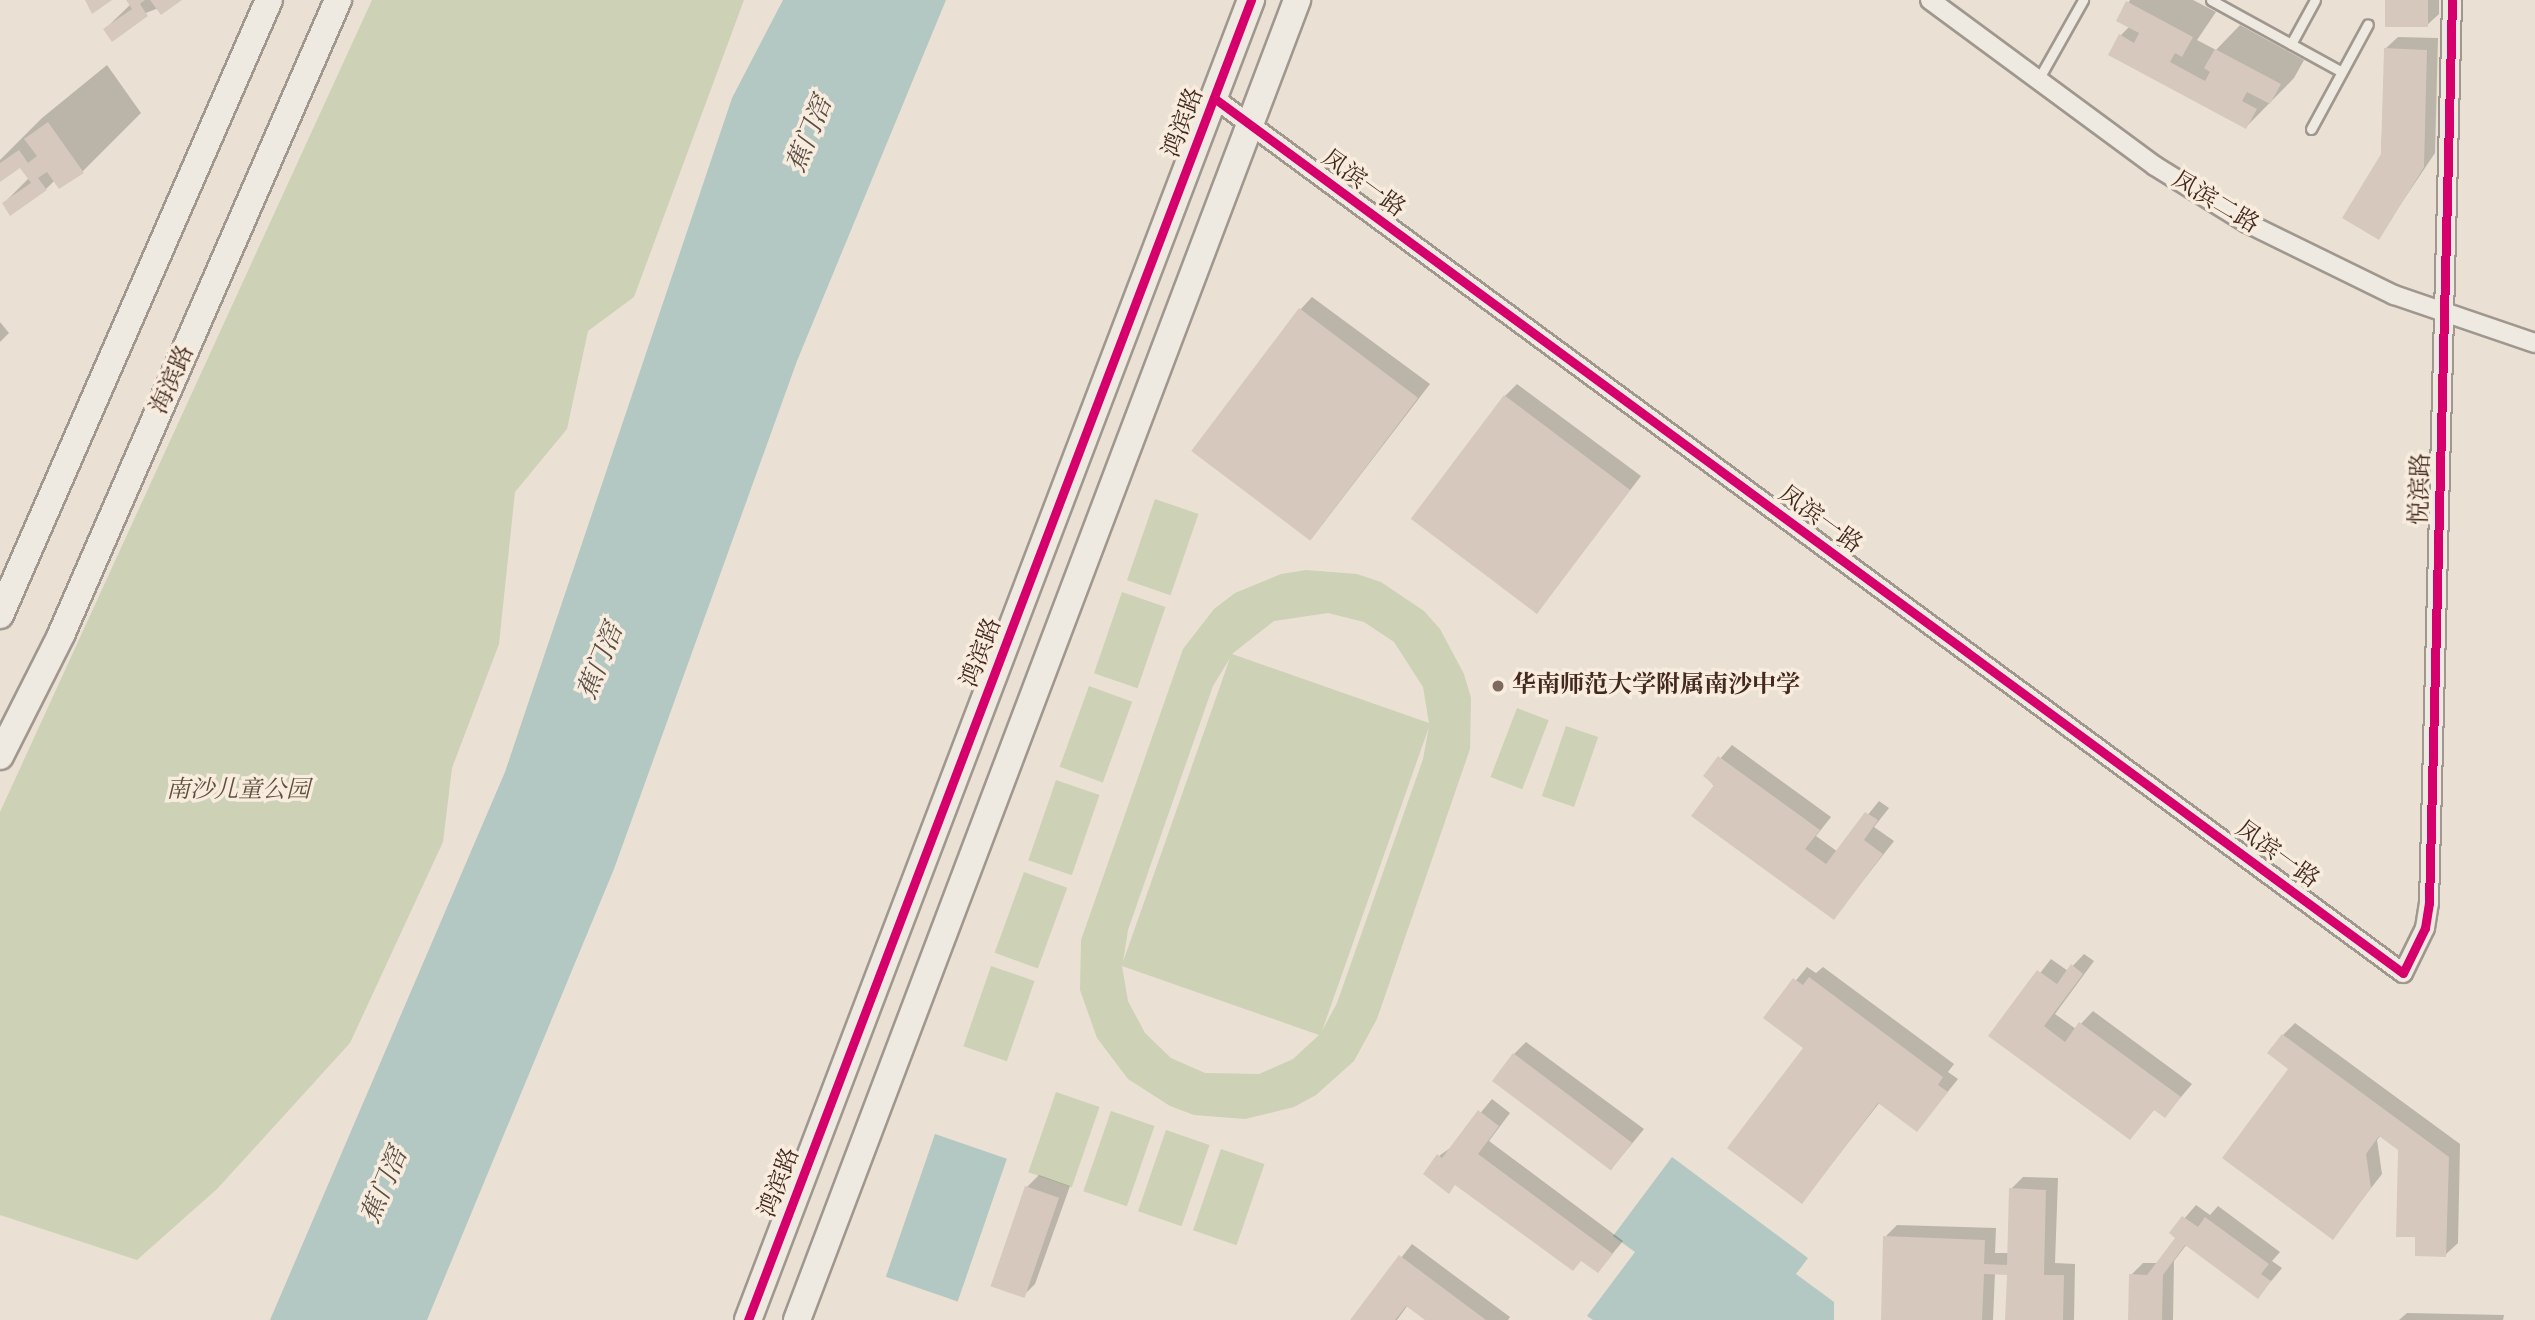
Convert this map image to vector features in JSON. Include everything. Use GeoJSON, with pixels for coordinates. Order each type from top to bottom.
{"type":"FeatureCollection","features":[{"type":"Feature","properties":{"kind":"street"},"geometry":{"type":"LineString","coordinates":[[0,615],[269,0]]}},
{"type":"Feature","properties":{"kind":"street","name":"海滨路"},"geometry":{"type":"LineString","coordinates":[[0,756],[61,635],[338,0]]}},
{"type":"Feature","properties":{"kind":"street","name":"鸿滨路"},"geometry":{"type":"LineString","coordinates":[[748,1320],[1251,0]]}},
{"type":"Feature","properties":{"kind":"street"},"geometry":{"type":"LineString","coordinates":[[797,1320],[1297,0]]}},
{"type":"Feature","properties":{"kind":"street","name":"凤滨二路"},"geometry":{"type":"LineString","coordinates":[[1930,0],[2155,166],[2247,223],[2344,273],[2445,314],[2535,343]]}},
{"type":"Feature","properties":{"kind":"street","name":"悦滨路"},"geometry":{"type":"LineString","coordinates":[[2403,973],[2425,928],[2429,903],[2452,0]]}},
{"type":"Feature","properties":{"kind":"street","name":"凤滨一路"},"geometry":{"type":"LineString","coordinates":[[1214,98],[2403,973]]}},
{"type":"Feature","properties":{"kind":"lane"},"geometry":{"type":"LineString","coordinates":[[2038,80],[2083,0]]}},
{"type":"Feature","properties":{"kind":"lane"},"geometry":{"type":"LineString","coordinates":[[2211,0],[2342,72]]}},
{"type":"Feature","properties":{"kind":"lane"},"geometry":{"type":"LineString","coordinates":[[2291,44],[2315,0]]}},
{"type":"Feature","properties":{"kind":"lane"},"geometry":{"type":"LineString","coordinates":[[2311,129],[2368,24]]}},
{"type":"Feature","properties":{"kind":"green space","name":"南沙儿童公园"},"geometry":{"type":"Polygon","coordinates":[[[372,0],[744,0],[634,297],[588,331],[567,429],[515,492],[499,644],[452,768],[443,842],[350,1043],[217,1189],[137,1260],[0,1215],[0,812],[372,0]]]}},
{"type":"Feature","properties":{"kind":"green space"},"geometry":{"type":"Polygon","coordinates":[[[1155,499],[1198,514],[1170,595],[1127,580],[1155,499]]]}},
{"type":"Feature","properties":{"kind":"green space"},"geometry":{"type":"Polygon","coordinates":[[[1306,570],[1357,574],[1381,582],[1424,611],[1440,629],[1464,674],[1471,698],[1470,749],[1377,1019],[1354,1061],[1316,1095],[1294,1107],[1245,1119],[1194,1115],[1170,1106],[1128,1079],[1097,1038],[1080,990],[1081,940],[1183,649],[1214,609],[1235,593],[1281,574],[1306,570]],[[1328,613],[1274,621],[1232,654],[1429,723],[1423,687],[1394,642],[1364,622],[1328,613]],[[1230,658],[1213,686],[1128,930],[1123,962],[1230,658]],[[1429,727],[1322,1031],[1337,1003],[1423,759],[1429,727]],[[1122,966],[1128,1001],[1145,1033],[1171,1058],[1205,1073],[1259,1074],[1293,1059],[1319,1035],[1122,966]]]}},
{"type":"Feature","properties":{"kind":"green space"},"geometry":{"type":"Polygon","coordinates":[[[1122,592],[1165,607],[1137,688],[1094,673],[1122,592]]]}},
{"type":"Feature","properties":{"kind":"green space"},"geometry":{"type":"Polygon","coordinates":[[[1089,686],[1132,702],[1103,783],[1060,767],[1089,686]]]}},
{"type":"Feature","properties":{"kind":"green space"},"geometry":{"type":"Polygon","coordinates":[[[1517,708],[1549,720],[1522,789],[1490,777],[1517,708]]]}},
{"type":"Feature","properties":{"kind":"green space"},"geometry":{"type":"Polygon","coordinates":[[[1566,726],[1598,737],[1574,807],[1542,796],[1566,726]]]}},
{"type":"Feature","properties":{"kind":"green space"},"geometry":{"type":"Polygon","coordinates":[[[1056,780],[1099,795],[1072,875],[1028,860],[1056,780]]]}},
{"type":"Feature","properties":{"kind":"green space"},"geometry":{"type":"Polygon","coordinates":[[[1024,872],[1067,888],[1038,969],[995,953],[1024,872]]]}},
{"type":"Feature","properties":{"kind":"green space"},"geometry":{"type":"Polygon","coordinates":[[[991,966],[1034,981],[1007,1061],[963,1046],[991,966]]]}},
{"type":"Feature","properties":{"kind":"green space"},"geometry":{"type":"Polygon","coordinates":[[[1056,1092],[1099,1107],[1072,1187],[1028,1172],[1056,1092]]]}},
{"type":"Feature","properties":{"kind":"green space"},"geometry":{"type":"Polygon","coordinates":[[[1111,1111],[1154,1126],[1127,1206],[1083,1191],[1111,1111]]]}},
{"type":"Feature","properties":{"kind":"green space"},"geometry":{"type":"Polygon","coordinates":[[[1166,1130],[1209,1145],[1181,1226],[1138,1211],[1166,1130]]]}},
{"type":"Feature","properties":{"kind":"green space"},"geometry":{"type":"Polygon","coordinates":[[[1221,1149],[1264,1164],[1236,1245],[1193,1230],[1221,1149]]]}},
{"type":"Feature","properties":{"kind":"water","name":"蕉门滘"},"geometry":{"type":"Polygon","coordinates":[[[783,0],[946,0],[797,361],[614,869],[427,1320],[270,1320],[505,772],[732,98],[783,0]]]}},
{"type":"Feature","properties":{"kind":"water"},"geometry":{"type":"Polygon","coordinates":[[[935,1134],[1007,1159],[958,1302],[886,1277],[935,1134]]]}},
{"type":"Feature","properties":{"kind":"water"},"geometry":{"type":"Polygon","coordinates":[[[1672,1157],[1808,1258],[1796,1274],[1834,1302],[1834,1320],[1593,1320],[1587,1316],[1635,1252],[1613,1236],[1672,1157]]]}},
{"type":"Feature","properties":{"kind":"building"},"geometry":{"type":"Polygon","coordinates":[[[85,0],[112,0],[92,14],[85,0]]]}},
{"type":"Feature","properties":{"kind":"building"},"geometry":{"type":"Polygon","coordinates":[[[126,0],[145,0],[140,4],[148,16],[112,42],[103,29],[132,9],[126,0]]]}},
{"type":"Feature","properties":{"kind":"building"},"geometry":{"type":"Polygon","coordinates":[[[150,0],[182,0],[161,15],[150,0]]]}},
{"type":"Feature","properties":{"kind":"building"},"geometry":{"type":"Polygon","coordinates":[[[2385,0],[2428,0],[2428,27],[2385,27],[2385,0]]]}},
{"type":"Feature","properties":{"kind":"building"},"geometry":{"type":"Polygon","coordinates":[[[2126,1],[2193,37],[2182,57],[2175,53],[2170,62],[2205,81],[2210,72],[2204,68],[2215,49],[2281,84],[2270,104],[2247,92],[2242,101],[2257,109],[2246,129],[2108,55],[2119,34],[2134,43],[2139,33],[2116,21],[2126,1]]]}},
{"type":"Feature","properties":{"kind":"building"},"geometry":{"type":"Polygon","coordinates":[[[2384,48],[2427,50],[2424,167],[2379,240],[2342,218],[2381,154],[2384,48]]]}},
{"type":"Feature","properties":{"kind":"building"},"geometry":{"type":"Polygon","coordinates":[[[48,122],[84,173],[59,189],[47,172],[38,178],[47,190],[10,216],[2,203],[31,183],[20,168],[0,182],[0,163],[19,150],[28,163],[37,156],[24,139],[48,122]]]}},
{"type":"Feature","properties":{"kind":"building"},"geometry":{"type":"Polygon","coordinates":[[[1299,308],[1418,398],[1310,541],[1191,451],[1299,308]]]}},
{"type":"Feature","properties":{"kind":"building"},"geometry":{"type":"Polygon","coordinates":[[[1504,395],[1630,490],[1537,614],[1411,519],[1504,395]]]}},
{"type":"Feature","properties":{"kind":"building"},"geometry":{"type":"Polygon","coordinates":[[[1718,756],[1820,830],[1805,849],[1826,864],[1865,812],[1878,820],[1864,840],[1883,854],[1834,920],[1691,816],[1714,785],[1703,776],[1718,756]]]}},
{"type":"Feature","properties":{"kind":"building"},"geometry":{"type":"Polygon","coordinates":[[[2071,964],[2083,974],[2044,1026],[2065,1042],[2079,1022],[2181,1097],[2165,1118],[2154,1110],[2130,1140],[1988,1036],[2037,970],[2057,984],[2071,964]]]}},
{"type":"Feature","properties":{"kind":"building"},"geometry":{"type":"Polygon","coordinates":[[[1809,977],[1943,1077],[1938,1085],[1948,1092],[1917,1132],[1878,1103],[1802,1204],[1727,1148],[1803,1048],[1763,1018],[1793,978],[1803,985],[1809,977]]]}},
{"type":"Feature","properties":{"kind":"building"},"geometry":{"type":"Polygon","coordinates":[[[2282,1034],[2449,1157],[2446,1257],[2415,1256],[2415,1237],[2396,1237],[2398,1150],[2379,1136],[2366,1154],[2371,1188],[2333,1240],[2222,1158],[2288,1069],[2267,1053],[2282,1034]]]}},
{"type":"Feature","properties":{"kind":"building"},"geometry":{"type":"Polygon","coordinates":[[[1513,1053],[1632,1143],[1611,1171],[1492,1081],[1513,1053]]]}},
{"type":"Feature","properties":{"kind":"building"},"geometry":{"type":"Polygon","coordinates":[[[1478,1110],[1499,1126],[1478,1154],[1613,1254],[1598,1273],[1581,1261],[1573,1271],[1455,1185],[1449,1194],[1423,1174],[1437,1154],[1442,1158],[1478,1110]]]}},
{"type":"Feature","properties":{"kind":"building"},"geometry":{"type":"Polygon","coordinates":[[[1025,1186],[1059,1198],[1025,1298],[990,1286],[1025,1186]]]}},
{"type":"Feature","properties":{"kind":"building"},"geometry":{"type":"Polygon","coordinates":[[[2009,1188],[2046,1190],[2044,1275],[2064,1275],[2063,1320],[2005,1320],[2007,1275],[1984,1274],[1982,1320],[1881,1320],[1883,1236],[1985,1240],[1984,1264],[2007,1265],[2009,1188]]]}},
{"type":"Feature","properties":{"kind":"building"},"geometry":{"type":"Polygon","coordinates":[[[2182,1216],[2198,1227],[2205,1217],[2269,1264],[2261,1274],[2271,1281],[2258,1299],[2185,1245],[2163,1275],[2162,1320],[2128,1320],[2129,1274],[2147,1275],[2175,1238],[2169,1233],[2182,1216]]]}},
{"type":"Feature","properties":{"kind":"building"},"geometry":{"type":"Polygon","coordinates":[[[1399,1255],[1486,1320],[1425,1320],[1406,1306],[1395,1320],[1350,1320],[1399,1255]]]}},
{"type":"Feature","properties":{"kind":"cycle path"},"geometry":{"type":"LineString","coordinates":[[748,1320],[1251,0]]}},
{"type":"Feature","properties":{"kind":"cycle path"},"geometry":{"type":"LineString","coordinates":[[1214,98],[2403,973],[2425,928],[2429,903],[2452,0]]}},
{"type":"Feature","properties":{"kind":"place","name":"华南师范大学附属南沙中学"},"geometry":{"type":"Point","coordinates":[1498,686]}}]}
